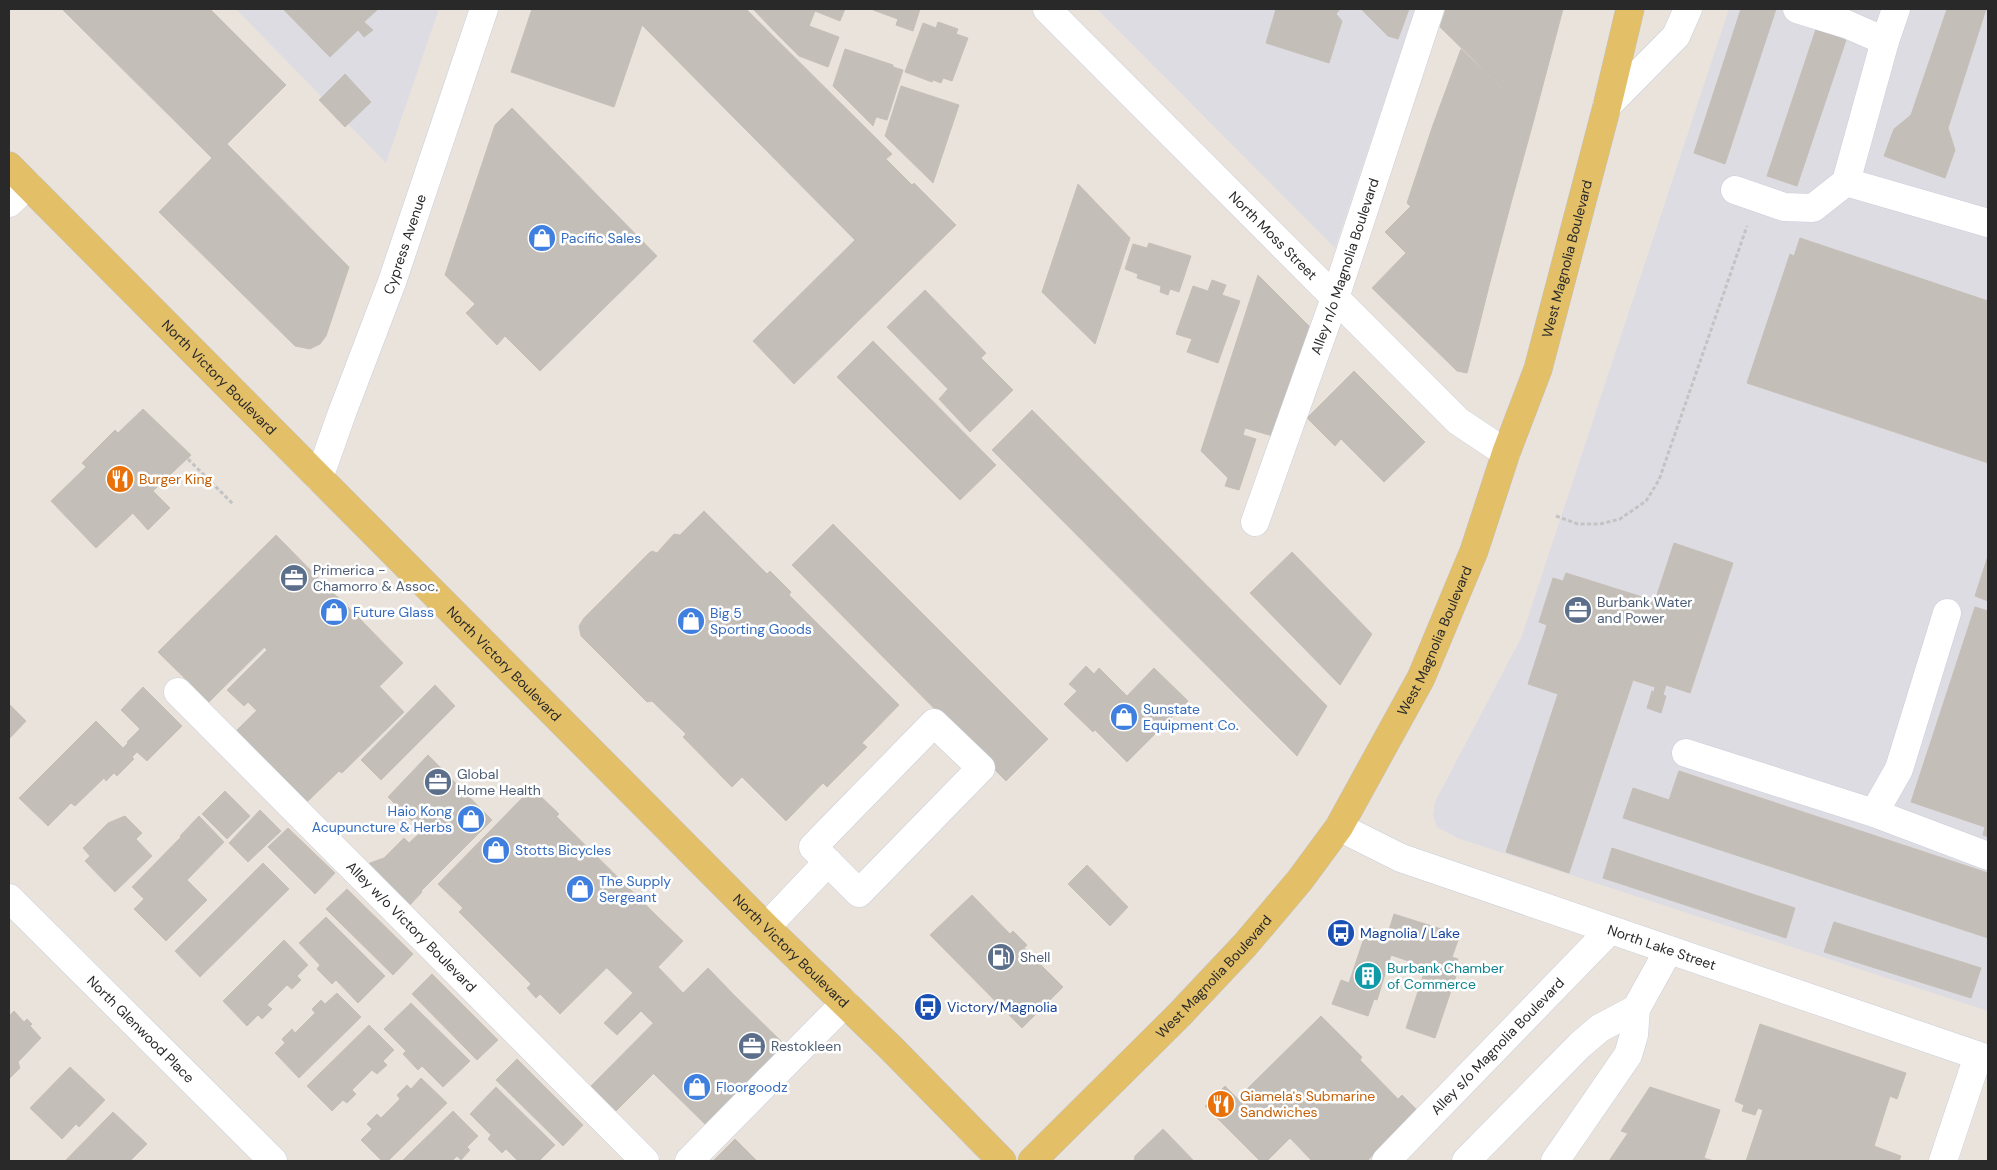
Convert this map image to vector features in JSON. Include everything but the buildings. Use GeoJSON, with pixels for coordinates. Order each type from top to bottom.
{"type":"FeatureCollection","features":[{"type":"Feature","properties":{"kind":"main road","name":"West Magnolia Boulevard"},"geometry":{"type":"LineString","coordinates":[[1032,1161],[1173,1021],[1245,945],[1300,880],[1339,827],[1421,678],[1474,551],[1506,454],[1538,369],[1607,106],[1630,9]]}},
{"type":"Feature","properties":{"kind":"main road","name":"North Victory Boulevard"},"geometry":{"type":"LineString","coordinates":[[15,184],[319,478],[1002,1161]]}},
{"type":"Feature","properties":{"kind":"street","name":"Cypress Avenue"},"geometry":{"type":"LineString","coordinates":[[319,478],[392,282],[484,9]]}},
{"type":"Feature","properties":{"kind":"street","name":"North Moss Street"},"geometry":{"type":"LineString","coordinates":[[1047,9],[1458,421],[1506,454]]}},
{"type":"Feature","properties":{"kind":"street","name":"Alley n/o Magnolia Boulevard"},"geometry":{"type":"LineString","coordinates":[[1255,522],[1335,298],[1430,9]]}},
{"type":"Feature","properties":{"kind":"street"},"geometry":{"type":"LineString","coordinates":[[1607,106],[1676,36],[1688,9]]}},
{"type":"Feature","properties":{"kind":"street"},"geometry":{"type":"LineString","coordinates":[[1797,9],[1846,24],[1885,40]]}},
{"type":"Feature","properties":{"kind":"street"},"geometry":{"type":"LineString","coordinates":[[1746,194],[1784,207],[1812,208],[1846,182],[1885,40],[1896,9]]}},
{"type":"Feature","properties":{"kind":"street"},"geometry":{"type":"LineString","coordinates":[[1846,182],[1988,223]]}},
{"type":"Feature","properties":{"kind":"street"},"geometry":{"type":"LineString","coordinates":[[1874,812],[1899,769],[1948,613]]}},
{"type":"Feature","properties":{"kind":"street","name":"Alley w/o Victory Boulevard"},"geometry":{"type":"LineString","coordinates":[[178,692],[645,1161]]}},
{"type":"Feature","properties":{"kind":"street"},"geometry":{"type":"LineString","coordinates":[[934,724],[981,768],[859,893],[828,862],[813,847],[934,724]]}},
{"type":"Feature","properties":{"kind":"street"},"geometry":{"type":"LineString","coordinates":[[1686,753],[1874,812],[1988,856]]}},
{"type":"Feature","properties":{"kind":"street","name":"North Lake Street"},"geometry":{"type":"LineString","coordinates":[[1339,827],[1401,858],[1983,1058]]}},
{"type":"Feature","properties":{"kind":"street"},"geometry":{"type":"LineString","coordinates":[[766,927],[828,862]]}},
{"type":"Feature","properties":{"kind":"street","name":"North Glenwood Place"},"geometry":{"type":"LineString","coordinates":[[9,898],[273,1161]]}},
{"type":"Feature","properties":{"kind":"street","name":"Alley s/o Magnolia Boulevard"},"geometry":{"type":"LineString","coordinates":[[1386,1161],[1610,930]]}},
{"type":"Feature","properties":{"kind":"street"},"geometry":{"type":"LineString","coordinates":[[1555,1161],[1628,1055],[1634,1035],[1636,1009],[1668,950]]}},
{"type":"Feature","properties":{"kind":"street"},"geometry":{"type":"LineString","coordinates":[[689,1161],[845,1003]]}},
{"type":"Feature","properties":{"kind":"street"},"geometry":{"type":"LineString","coordinates":[[1466,1161],[1580,1045],[1600,1028],[1636,1009]]}},
{"type":"Feature","properties":{"kind":"street"},"geometry":{"type":"LineString","coordinates":[[1943,1161],[1983,1058]]}},
{"type":"Feature","properties":{"kind":"path"},"geometry":{"type":"LineString","coordinates":[[1556,516],[1578,524],[1600,524],[1620,519],[1646,501],[1659,480],[1746,194]]}},
{"type":"Feature","properties":{"kind":"path"},"geometry":{"type":"LineString","coordinates":[[188,459],[234,506]]}},
{"type":"Feature","properties":{"kind":"shaded area"},"geometry":{"type":"Polygon","coordinates":[[[236,9],[439,9],[386,163],[236,9]]]}},
{"type":"Feature","properties":{"kind":"shaded area"},"geometry":{"type":"Polygon","coordinates":[[[1097,9],[1415,9],[1335,248],[1097,9]]]}},
{"type":"Feature","properties":{"kind":"shaded area"},"geometry":{"type":"Polygon","coordinates":[[[1729,9],[1988,9],[1988,1011],[1457,838],[1437,827],[1433,815],[1435,802],[1521,638],[1729,9]]]}},
{"type":"Feature","properties":{"kind":"tunnel"},"geometry":{"type":"LineString","coordinates":[[137,518],[160,497]]}},
{"type":"Feature","properties":{"kind":"place","name":"Pacific Sales"},"geometry":{"type":"Point","coordinates":[542,238]}},
{"type":"Feature","properties":{"kind":"place","name":"Burger King"},"geometry":{"type":"Point","coordinates":[120,479]}},
{"type":"Feature","properties":{"kind":"place","name":"Primerica - Chamorro & Assoc."},"geometry":{"type":"Point","coordinates":[294,578]}},
{"type":"Feature","properties":{"kind":"place","name":"Burbank Water and Power"},"geometry":{"type":"Point","coordinates":[1578,610]}},
{"type":"Feature","properties":{"kind":"place","name":"Future Glass"},"geometry":{"type":"Point","coordinates":[334,612]}},
{"type":"Feature","properties":{"kind":"place","name":"Big 5 Sporting Goods"},"geometry":{"type":"Point","coordinates":[691,621]}},
{"type":"Feature","properties":{"kind":"place","name":"Sunstate Equipment Co."},"geometry":{"type":"Point","coordinates":[1124,717]}},
{"type":"Feature","properties":{"kind":"place","name":"Global Home Health"},"geometry":{"type":"Point","coordinates":[438,782]}},
{"type":"Feature","properties":{"kind":"place","name":"Haio Kong Acupuncture & Herbs"},"geometry":{"type":"Point","coordinates":[471,819]}},
{"type":"Feature","properties":{"kind":"place","name":"Stotts Bicycles"},"geometry":{"type":"Point","coordinates":[496,850]}},
{"type":"Feature","properties":{"kind":"place","name":"The Supply Sergeant"},"geometry":{"type":"Point","coordinates":[580,889]}},
{"type":"Feature","properties":{"kind":"place","name":"Magnolia / Lake"},"geometry":{"type":"Point","coordinates":[1341,933]}},
{"type":"Feature","properties":{"kind":"place","name":"Shell"},"geometry":{"type":"Point","coordinates":[1001,957]}},
{"type":"Feature","properties":{"kind":"place","name":"Burbank Chamber of Commerce"},"geometry":{"type":"Point","coordinates":[1368,976]}},
{"type":"Feature","properties":{"kind":"place","name":"Victory/Magnolia"},"geometry":{"type":"Point","coordinates":[928,1007]}},
{"type":"Feature","properties":{"kind":"place","name":"Restokleen"},"geometry":{"type":"Point","coordinates":[752,1046]}},
{"type":"Feature","properties":{"kind":"place","name":"Floorgoodz"},"geometry":{"type":"Point","coordinates":[697,1087]}},
{"type":"Feature","properties":{"kind":"place","name":"Giamela's Submarine Sandwiches"},"geometry":{"type":"Point","coordinates":[1221,1104]}}]}
